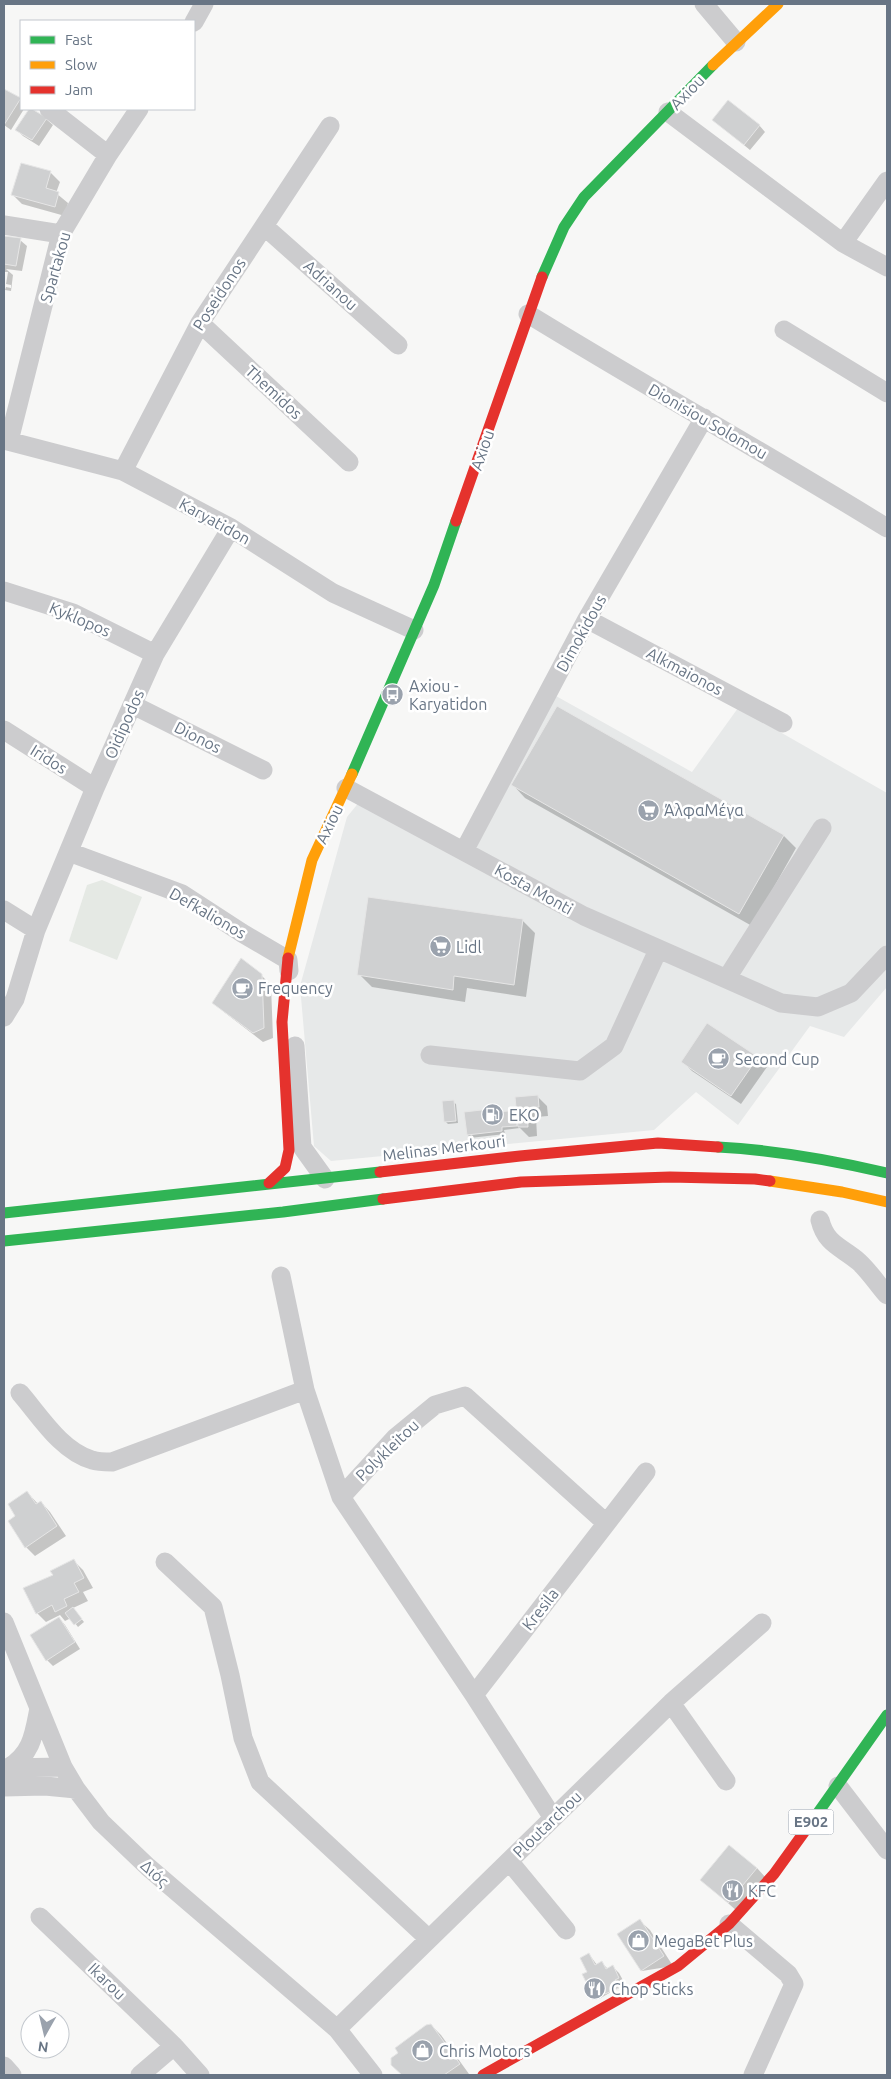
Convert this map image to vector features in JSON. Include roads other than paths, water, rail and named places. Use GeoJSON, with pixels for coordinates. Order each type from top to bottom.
{"type":"FeatureCollection","features":[{"type":"Feature","properties":{"kind":"main road","name":"Axiou"},"geometry":{"type":"LineString","coordinates":[[269,1183],[285,1168],[289,1150],[282,1022],[288,960],[312,860],[346,788],[451,540],[548,260],[564,227],[584,198],[736,42],[778,4]]}},
{"type":"Feature","properties":{"kind":"main road","name":"Melinas Merkouri"},"geometry":{"type":"LineString","coordinates":[[4,1213],[520,1156],[658,1143],[756,1149],[850,1164],[887,1173]]}},
{"type":"Feature","properties":{"kind":"main road"},"geometry":{"type":"LineString","coordinates":[[4,1241],[283,1212],[521,1182],[670,1177],[755,1179],[842,1192],[887,1202]]}},
{"type":"Feature","properties":{"kind":"main road","name":"E902"},"geometry":{"type":"LineString","coordinates":[[483,2075],[678,1966],[729,1924],[774,1874],[887,1715]]}},
{"type":"Feature","properties":{"kind":"street"},"geometry":{"type":"LineString","coordinates":[[195,20],[204,4]]}},
{"type":"Feature","properties":{"kind":"street"},"geometry":{"type":"LineString","coordinates":[[704,4],[736,42]]}},
{"type":"Feature","properties":{"kind":"street"},"geometry":{"type":"LineString","coordinates":[[50,110],[108,155]]}},
{"type":"Feature","properties":{"kind":"street","name":"Spartakou"},"geometry":{"type":"LineString","coordinates":[[6,441],[61,234],[108,155],[138,110]]}},
{"type":"Feature","properties":{"kind":"street"},"geometry":{"type":"LineString","coordinates":[[668,112],[843,244],[887,267]]}},
{"type":"Feature","properties":{"kind":"street","name":"Poseidonos"},"geometry":{"type":"LineString","coordinates":[[123,471],[200,323],[330,126]]}},
{"type":"Feature","properties":{"kind":"street"},"geometry":{"type":"LineString","coordinates":[[843,244],[887,181]]}},
{"type":"Feature","properties":{"kind":"street"},"geometry":{"type":"LineString","coordinates":[[4,225],[61,234]]}},
{"type":"Feature","properties":{"kind":"street","name":"Adrianou"},"geometry":{"type":"LineString","coordinates":[[264,226],[398,345]]}},
{"type":"Feature","properties":{"kind":"street","name":"Dionisiou Solomou"},"geometry":{"type":"LineString","coordinates":[[528,314],[887,528]]}},
{"type":"Feature","properties":{"kind":"street","name":"Themidos"},"geometry":{"type":"LineString","coordinates":[[200,323],[349,462]]}},
{"type":"Feature","properties":{"kind":"street"},"geometry":{"type":"LineString","coordinates":[[784,330],[887,393]]}},
{"type":"Feature","properties":{"kind":"street","name":"Dimokidous"},"geometry":{"type":"LineString","coordinates":[[464,851],[588,620],[704,418]]}},
{"type":"Feature","properties":{"kind":"street","name":"Karyatidon"},"geometry":{"type":"LineString","coordinates":[[6,441],[123,471],[231,528],[333,593],[414,630]]}},
{"type":"Feature","properties":{"kind":"street","name":"Oidipodos"},"geometry":{"type":"LineString","coordinates":[[4,1017],[15,999],[36,930],[95,788],[154,654],[231,528]]}},
{"type":"Feature","properties":{"kind":"street","name":"Kyklopos"},"geometry":{"type":"LineString","coordinates":[[4,591],[73,612],[154,654]]}},
{"type":"Feature","properties":{"kind":"street","name":"Alkmaionos"},"geometry":{"type":"LineString","coordinates":[[588,620],[783,723]]}},
{"type":"Feature","properties":{"kind":"street","name":"Dionos"},"geometry":{"type":"LineString","coordinates":[[133,705],[263,770]]}},
{"type":"Feature","properties":{"kind":"street","name":"Iridos"},"geometry":{"type":"LineString","coordinates":[[4,730],[95,788]]}},
{"type":"Feature","properties":{"kind":"street","name":"Kosta Monti"},"geometry":{"type":"LineString","coordinates":[[346,788],[584,916],[658,950],[781,1002],[818,1007],[851,993],[887,955]]}},
{"type":"Feature","properties":{"kind":"street"},"geometry":{"type":"LineString","coordinates":[[727,978],[822,828]]}},
{"type":"Feature","properties":{"kind":"street","name":"Defkalionos"},"geometry":{"type":"LineString","coordinates":[[69,852],[182,894],[288,960]]}},
{"type":"Feature","properties":{"kind":"street"},"geometry":{"type":"LineString","coordinates":[[4,910],[36,930]]}},
{"type":"Feature","properties":{"kind":"street"},"geometry":{"type":"LineString","coordinates":[[430,1054],[580,1071],[614,1046],[658,950]]}},
{"type":"Feature","properties":{"kind":"street","name":"Axiou"},"geometry":{"type":"LineString","coordinates":[[288,960],[302,1147],[325,1179]]}},
{"type":"Feature","properties":{"kind":"street"},"geometry":{"type":"LineString","coordinates":[[820,1220],[823,1233],[834,1245],[860,1263],[887,1296]]}},
{"type":"Feature","properties":{"kind":"street"},"geometry":{"type":"LineString","coordinates":[[281,1276],[305,1390],[341,1497],[474,1695],[553,1818]]}},
{"type":"Feature","properties":{"kind":"street"},"geometry":{"type":"LineString","coordinates":[[20,1393],[64,1444],[79,1455],[93,1461],[112,1462],[305,1390]]}},
{"type":"Feature","properties":{"kind":"street","name":"Polykleitou"},"geometry":{"type":"LineString","coordinates":[[341,1497],[396,1437],[435,1405],[465,1396],[606,1524]]}},
{"type":"Feature","properties":{"kind":"street","name":"Kresila"},"geometry":{"type":"LineString","coordinates":[[474,1695],[646,1472]]}},
{"type":"Feature","properties":{"kind":"street"},"geometry":{"type":"LineString","coordinates":[[165,1562],[213,1607],[244,1738],[260,1782],[430,1939]]}},
{"type":"Feature","properties":{"kind":"street","name":"Διός"},"geometry":{"type":"LineString","coordinates":[[4,1622],[63,1766],[76,1789],[101,1822],[148,1867],[336,2029],[373,2075]]}},
{"type":"Feature","properties":{"kind":"street","name":"Ploutarchou"},"geometry":{"type":"LineString","coordinates":[[336,2029],[671,1703],[762,1623]]}},
{"type":"Feature","properties":{"kind":"street"},"geometry":{"type":"LineString","coordinates":[[671,1703],[726,1781]]}},
{"type":"Feature","properties":{"kind":"street"},"geometry":{"type":"LineString","coordinates":[[5,1774],[26,1754],[34,1732],[39,1708]]}},
{"type":"Feature","properties":{"kind":"street"},"geometry":{"type":"LineString","coordinates":[[5,1774],[63,1766]]}},
{"type":"Feature","properties":{"kind":"street"},"geometry":{"type":"LineString","coordinates":[[5,1774],[45,1786],[76,1789]]}},
{"type":"Feature","properties":{"kind":"street"},"geometry":{"type":"LineString","coordinates":[[838,1786],[887,1850]]}},
{"type":"Feature","properties":{"kind":"street"},"geometry":{"type":"LineString","coordinates":[[509,1861],[566,1930]]}},
{"type":"Feature","properties":{"kind":"street","name":"Ikarou"},"geometry":{"type":"LineString","coordinates":[[40,1917],[174,2046],[200,2075]]}},
{"type":"Feature","properties":{"kind":"street"},"geometry":{"type":"LineString","coordinates":[[729,1924],[788,1974],[794,1984],[753,2075]]}},
{"type":"Feature","properties":{"kind":"street"},"geometry":{"type":"LineString","coordinates":[[140,2075],[174,2046]]}},
{"type":"Feature","properties":{"kind":"street"},"geometry":{"type":"LineString","coordinates":[[4,2066],[12,2075]]}},
{"type":"Feature","properties":{"kind":"place","name":"Axiou - Karyatidon"},"geometry":{"type":"Point","coordinates":[393,695]}},
{"type":"Feature","properties":{"kind":"place","name":"ΆλφαΜέγα"},"geometry":{"type":"Point","coordinates":[648,810]}},
{"type":"Feature","properties":{"kind":"place","name":"Lidl"},"geometry":{"type":"Point","coordinates":[440,947]}},
{"type":"Feature","properties":{"kind":"place","name":"Frequency"},"geometry":{"type":"Point","coordinates":[242,988]}},
{"type":"Feature","properties":{"kind":"place","name":"Second Cup"},"geometry":{"type":"Point","coordinates":[719,1059]}},
{"type":"Feature","properties":{"kind":"place","name":"EKO"},"geometry":{"type":"Point","coordinates":[493,1115]}},
{"type":"Feature","properties":{"kind":"place","name":"KFC"},"geometry":{"type":"Point","coordinates":[732,1891]}},
{"type":"Feature","properties":{"kind":"place","name":"MegaBet Plus"},"geometry":{"type":"Point","coordinates":[638,1941]}},
{"type":"Feature","properties":{"kind":"place","name":"Chop Sticks"},"geometry":{"type":"Point","coordinates":[595,1989]}},
{"type":"Feature","properties":{"kind":"place","name":"Chris Motors"},"geometry":{"type":"Point","coordinates":[423,2051]}}]}
